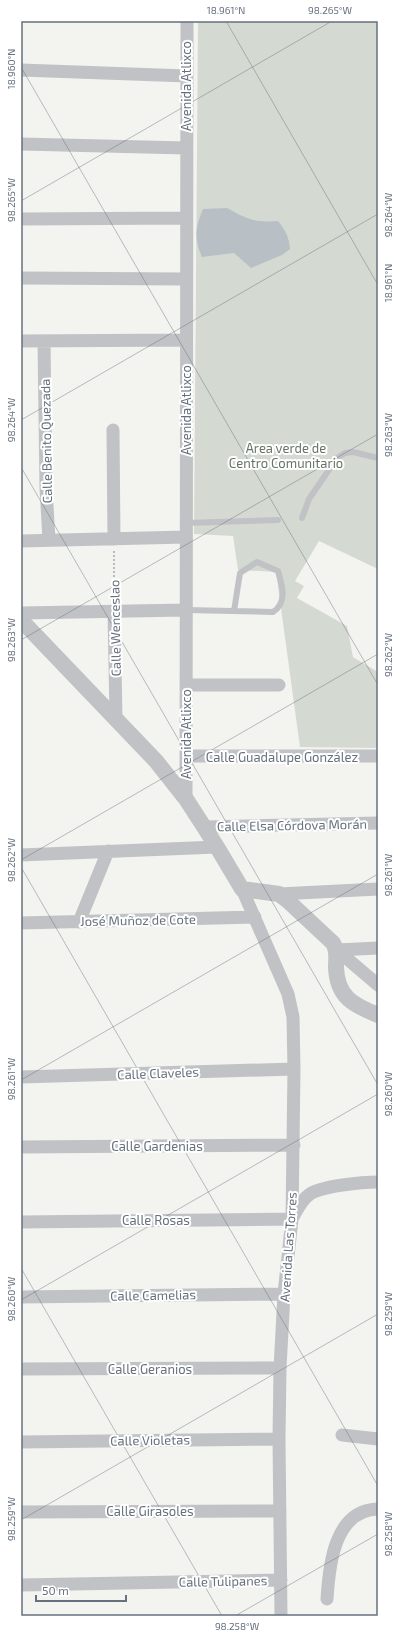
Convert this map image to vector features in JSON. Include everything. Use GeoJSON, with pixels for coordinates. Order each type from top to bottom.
{"type":"FeatureCollection","features":[{"type":"Feature","properties":{"kind":"street","name":"Avenida Atlixco"},"geometry":{"type":"LineString","coordinates":[[186,21],[186,799]]}},
{"type":"Feature","properties":{"kind":"street"},"geometry":{"type":"LineString","coordinates":[[21,70],[187,76]]}},
{"type":"Feature","properties":{"kind":"street"},"geometry":{"type":"LineString","coordinates":[[21,144],[186,148]]}},
{"type":"Feature","properties":{"kind":"street"},"geometry":{"type":"LineString","coordinates":[[21,219],[186,218]]}},
{"type":"Feature","properties":{"kind":"street"},"geometry":{"type":"LineString","coordinates":[[21,278],[186,279]]}},
{"type":"Feature","properties":{"kind":"street"},"geometry":{"type":"LineString","coordinates":[[21,342],[186,340]]}},
{"type":"Feature","properties":{"kind":"street","name":"Calle Benito Quezada"},"geometry":{"type":"LineString","coordinates":[[44,342],[46,488],[50,540]]}},
{"type":"Feature","properties":{"kind":"street"},"geometry":{"type":"LineString","coordinates":[[113,430],[114,539]]}},
{"type":"Feature","properties":{"kind":"street"},"geometry":{"type":"LineString","coordinates":[[21,541],[186,537]]}},
{"type":"Feature","properties":{"kind":"street"},"geometry":{"type":"LineString","coordinates":[[21,613],[186,610]]}},
{"type":"Feature","properties":{"kind":"street","name":"Calle Wenceslao"},"geometry":{"type":"LineString","coordinates":[[114,611],[116,718]]}},
{"type":"Feature","properties":{"kind":"street"},"geometry":{"type":"LineString","coordinates":[[21,620],[28,633],[116,718],[156,761],[186,799],[205,827],[242,889],[279,894],[378,889]]}},
{"type":"Feature","properties":{"kind":"street"},"geometry":{"type":"LineString","coordinates":[[186,685],[279,685]]}},
{"type":"Feature","properties":{"kind":"street","name":"Calle Guadalupe González"},"geometry":{"type":"LineString","coordinates":[[186,756],[378,756]]}},
{"type":"Feature","properties":{"kind":"street","name":"Calle Elsa Córdova Morán"},"geometry":{"type":"LineString","coordinates":[[205,827],[378,822]]}},
{"type":"Feature","properties":{"kind":"street"},"geometry":{"type":"LineString","coordinates":[[21,855],[217,847]]}},
{"type":"Feature","properties":{"kind":"street"},"geometry":{"type":"LineString","coordinates":[[79,922],[108,851]]}},
{"type":"Feature","properties":{"kind":"street","name":"Avenida Las Torres"},"geometry":{"type":"LineString","coordinates":[[242,889],[288,994],[293,1017],[294,1145],[292,1219],[284,1294],[280,1368],[279,1439],[281,1616]]}},
{"type":"Feature","properties":{"kind":"street"},"geometry":{"type":"LineString","coordinates":[[279,894],[300,911],[333,944],[337,950],[378,985]]}},
{"type":"Feature","properties":{"kind":"street","name":"José Muñoz de Cote"},"geometry":{"type":"LineString","coordinates":[[21,923],[254,917]]}},
{"type":"Feature","properties":{"kind":"street"},"geometry":{"type":"LineString","coordinates":[[337,950],[378,948]]}},
{"type":"Feature","properties":{"kind":"street"},"geometry":{"type":"LineString","coordinates":[[337,950],[336,978],[341,991],[349,1001],[378,1015]]}},
{"type":"Feature","properties":{"kind":"street","name":"Calle Claveles"},"geometry":{"type":"LineString","coordinates":[[21,1077],[294,1070]]}},
{"type":"Feature","properties":{"kind":"street","name":"Calle Gardenias"},"geometry":{"type":"LineString","coordinates":[[21,1147],[294,1145]]}},
{"type":"Feature","properties":{"kind":"street"},"geometry":{"type":"LineString","coordinates":[[292,1219],[301,1202],[319,1189],[378,1182]]}},
{"type":"Feature","properties":{"kind":"street","name":"Calle Rosas"},"geometry":{"type":"LineString","coordinates":[[21,1222],[292,1219]]}},
{"type":"Feature","properties":{"kind":"street","name":"Calle Camelias"},"geometry":{"type":"LineString","coordinates":[[21,1297],[284,1294]]}},
{"type":"Feature","properties":{"kind":"street","name":"Calle Geranios"},"geometry":{"type":"LineString","coordinates":[[21,1369],[280,1368]]}},
{"type":"Feature","properties":{"kind":"street"},"geometry":{"type":"LineString","coordinates":[[342,1435],[378,1439]]}},
{"type":"Feature","properties":{"kind":"street","name":"Calle Violetas"},"geometry":{"type":"LineString","coordinates":[[21,1442],[279,1439]]}},
{"type":"Feature","properties":{"kind":"street"},"geometry":{"type":"LineString","coordinates":[[327,1599],[329,1572],[332,1557],[336,1542],[342,1530],[350,1520],[361,1512],[378,1509]]}},
{"type":"Feature","properties":{"kind":"street","name":"Calle Girasoles"},"geometry":{"type":"LineString","coordinates":[[21,1512],[280,1511]]}},
{"type":"Feature","properties":{"kind":"street","name":"Calle Tulipanes"},"geometry":{"type":"LineString","coordinates":[[21,1585],[281,1580]]}},
{"type":"Feature","properties":{"kind":"lane"},"geometry":{"type":"LineString","coordinates":[[302,518],[309,499],[337,458],[345,453],[353,452],[378,458]]}},
{"type":"Feature","properties":{"kind":"lane"},"geometry":{"type":"LineString","coordinates":[[186,523],[278,520]]}},
{"type":"Feature","properties":{"kind":"lane"},"geometry":{"type":"LineString","coordinates":[[186,610],[273,612],[278,609],[284,593],[278,571],[257,562],[240,573],[234,611]]}},
{"type":"Feature","properties":{"kind":"path","name":"Calle Wenceslao"},"geometry":{"type":"LineString","coordinates":[[114,539],[114,611]]}},
{"type":"Feature","properties":{"kind":"green space","name":"Area verde de Centro Comunitario"},"geometry":{"type":"Polygon","coordinates":[[[198,21],[378,21],[378,569],[319,541],[295,581],[304,586],[297,598],[347,626],[353,657],[378,672],[378,748],[300,747],[276,572],[238,570],[233,536],[194,534],[198,21]]]}},
{"type":"Feature","properties":{"kind":"shaded area"},"geometry":{"type":"Polygon","coordinates":[[[227,208],[240,215],[257,221],[278,221],[287,234],[290,249],[282,255],[251,268],[234,253],[202,257],[199,251],[196,233],[203,209],[227,208]]]}}]}
